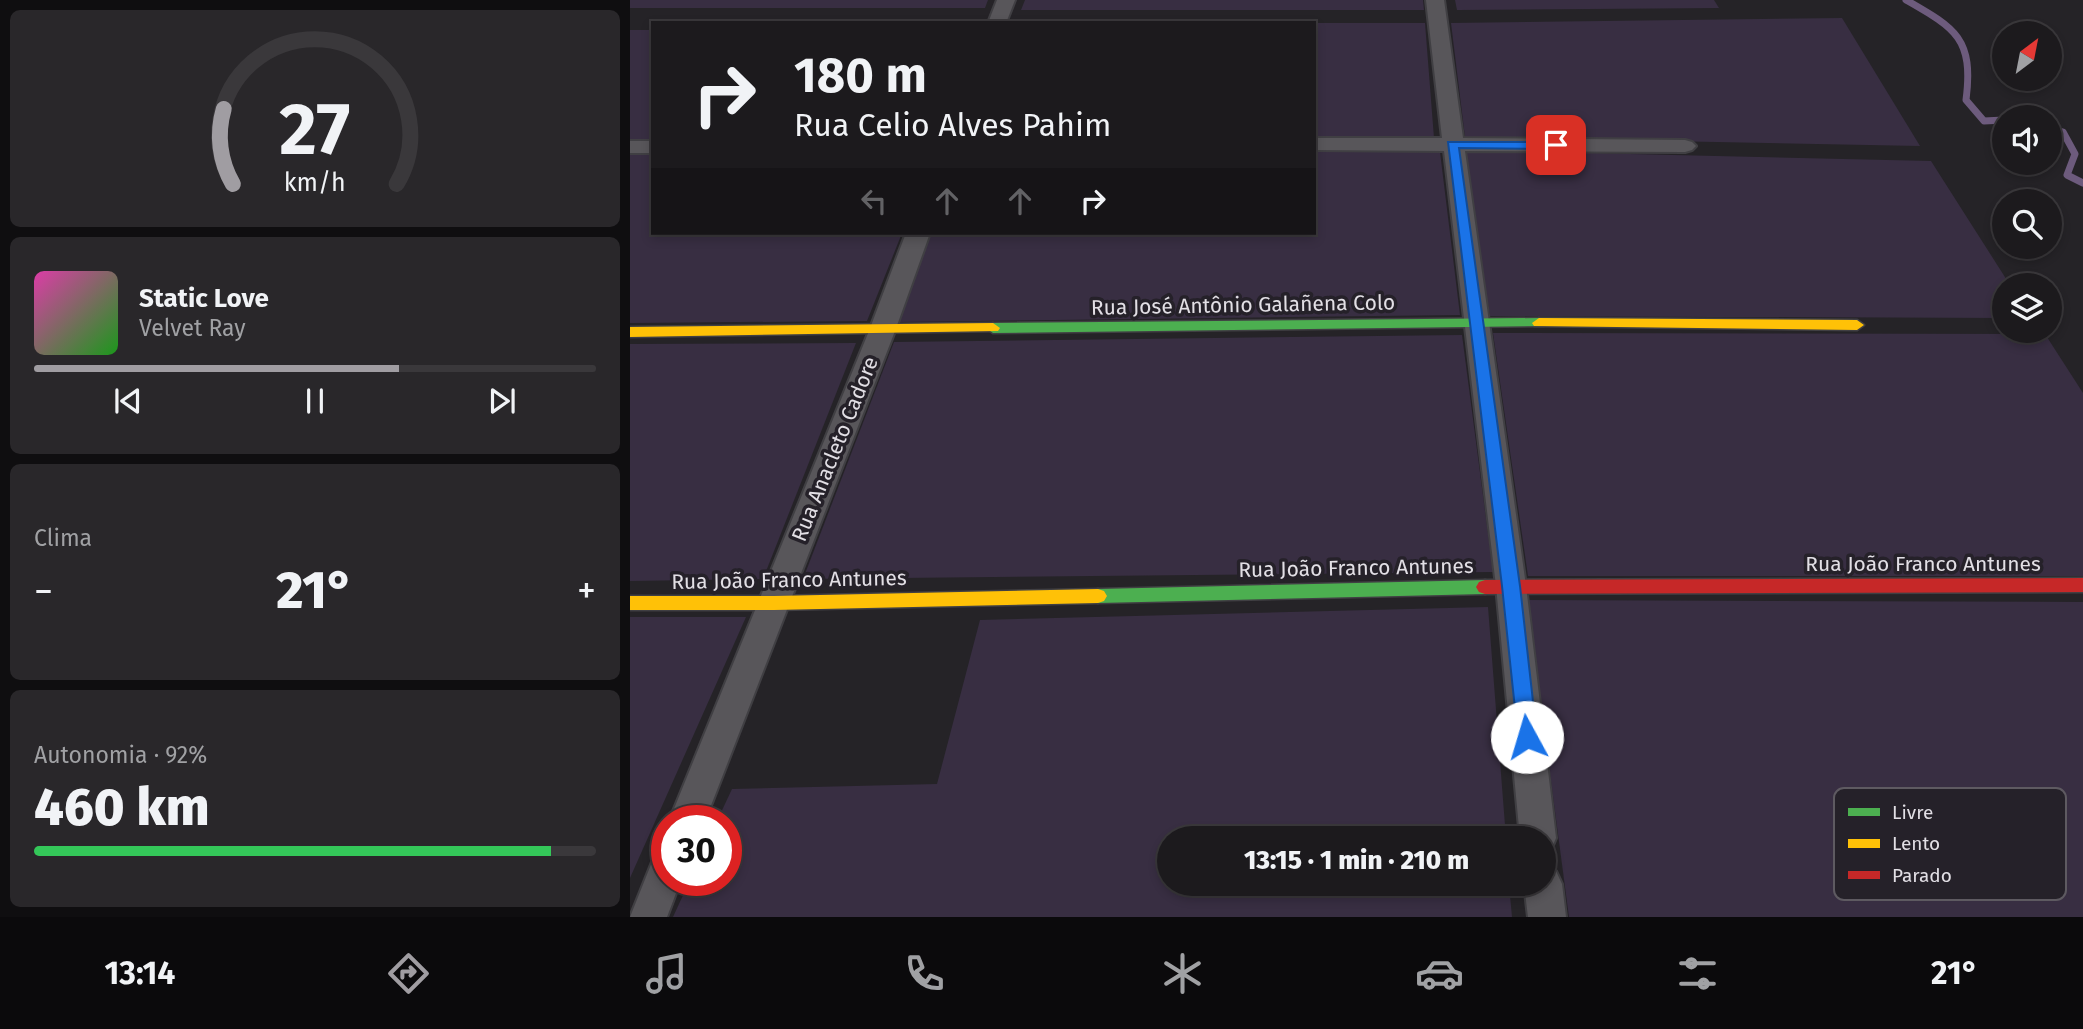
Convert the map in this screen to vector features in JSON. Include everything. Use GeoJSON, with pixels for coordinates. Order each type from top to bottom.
{"type":"FeatureCollection","features":[{"type":"Feature","properties":{"kind":"street"},"geometry":{"type":"LineString","coordinates":[[998,21],[1006,0]]}},
{"type":"Feature","properties":{"kind":"street"},"geometry":{"type":"LineString","coordinates":[[1435,0],[1511,586],[1537,826]]}},
{"type":"Feature","properties":{"kind":"street"},"geometry":{"type":"LineString","coordinates":[[1316,144],[1685,146]]}},
{"type":"Feature","properties":{"kind":"street"},"geometry":{"type":"LineString","coordinates":[[630,147],[651,146]]}},
{"type":"Feature","properties":{"kind":"street","name":"Rua Anacleto Cadore"},"geometry":{"type":"LineString","coordinates":[[693,805],[882,331],[917,235]]}},
{"type":"Feature","properties":{"kind":"street","name":"Rua José Antônio Galañena Colo"},"geometry":{"type":"LineString","coordinates":[[630,332],[1477,323],[1857,325]]}},
{"type":"Feature","properties":{"kind":"street","name":"Rua João Franco Antunes"},"geometry":{"type":"LineString","coordinates":[[630,603],[774,603],[1511,586],[2083,585]]}},
{"type":"Feature","properties":{"kind":"street"},"geometry":{"type":"LineString","coordinates":[[648,917],[656,896]]}},
{"type":"Feature","properties":{"kind":"street"},"geometry":{"type":"LineString","coordinates":[[1544,896],[1547,917]]}},
{"type":"Feature","properties":{"kind":"shaded area"},"geometry":{"type":"Polygon","coordinates":[[[630,0],[988,0],[985,8],[630,8],[630,0]]]}},
{"type":"Feature","properties":{"kind":"shaded area"},"geometry":{"type":"Polygon","coordinates":[[[1025,0],[1423,0],[1424,10],[1021,10],[1025,0]]]}},
{"type":"Feature","properties":{"kind":"shaded area"},"geometry":{"type":"Polygon","coordinates":[[[1455,0],[1714,0],[1719,8],[1457,10],[1455,0]]]}},
{"type":"Feature","properties":{"kind":"shaded area"},"geometry":{"type":"Polygon","coordinates":[[[1842,18],[1920,146],[1465,137],[1451,23],[1842,18]]]}},
{"type":"Feature","properties":{"kind":"shaded area"},"geometry":{"type":"Polygon","coordinates":[[[1316,23],[1425,23],[1434,138],[1316,138],[1316,23]]]}},
{"type":"Feature","properties":{"kind":"shaded area"},"geometry":{"type":"Polygon","coordinates":[[[630,30],[651,30],[651,140],[630,140],[630,30]]]}},
{"type":"Feature","properties":{"kind":"shaded area"},"geometry":{"type":"Polygon","coordinates":[[[1462,150],[1931,161],[2002,273],[1992,273],[1992,318],[1490,316],[1462,150]]]}},
{"type":"Feature","properties":{"kind":"shaded area"},"geometry":{"type":"Polygon","coordinates":[[[1316,152],[1440,152],[1460,315],[899,322],[930,235],[1316,235],[1316,152]]]}},
{"type":"Feature","properties":{"kind":"shaded area"},"geometry":{"type":"Polygon","coordinates":[[[651,153],[651,235],[901,235],[867,321],[630,323],[630,154],[651,153]]]}},
{"type":"Feature","properties":{"kind":"shaded area"},"geometry":{"type":"Polygon","coordinates":[[[1493,333],[1992,334],[1992,343],[2051,343],[2083,393],[2083,576],[1528,576],[1493,333]]]}},
{"type":"Feature","properties":{"kind":"shaded area"},"geometry":{"type":"Polygon","coordinates":[[[1462,335],[1493,572],[803,579],[894,342],[1462,335]]]}},
{"type":"Feature","properties":{"kind":"shaded area"},"geometry":{"type":"Polygon","coordinates":[[[856,343],[763,579],[630,581],[630,344],[856,343]]]}},
{"type":"Feature","properties":{"kind":"shaded area"},"geometry":{"type":"Polygon","coordinates":[[[1527,600],[2083,602],[2083,917],[1569,917],[1527,600]]]}},
{"type":"Feature","properties":{"kind":"shaded area"},"geometry":{"type":"Polygon","coordinates":[[[1488,607],[1505,826],[1157,826],[1157,896],[1510,896],[1512,917],[673,917],[683,896],[742,896],[742,805],[724,805],[732,789],[937,784],[980,620],[1488,607]]]}},
{"type":"Feature","properties":{"kind":"shaded area"},"geometry":{"type":"Polygon","coordinates":[[[630,617],[746,617],[662,805],[651,805],[651,831],[630,878],[630,617]]]}},
{"type":"Feature","properties":{"kind":"waterway"},"geometry":{"type":"LineString","coordinates":[[1906,0],[1937,19],[1957,37],[1967,62],[1966,100],[1984,121],[1992,121]]}},
{"type":"Feature","properties":{"kind":"waterway"},"geometry":{"type":"LineString","coordinates":[[2062,132],[2075,154],[2067,175],[2083,183]]}},
{"type":"Feature","properties":{"kind":"traffic: fast"},"geometry":{"type":"LineString","coordinates":[[993,328],[1539,323]]}},
{"type":"Feature","properties":{"kind":"traffic: fast"},"geometry":{"type":"LineString","coordinates":[[1098,596],[1485,587]]}},
{"type":"Feature","properties":{"kind":"traffic: slow"},"geometry":{"type":"LineString","coordinates":[[1539,323],[1857,325]]}},
{"type":"Feature","properties":{"kind":"traffic: slow"},"geometry":{"type":"LineString","coordinates":[[630,332],[993,328]]}},
{"type":"Feature","properties":{"kind":"traffic: slow"},"geometry":{"type":"LineString","coordinates":[[630,603],[774,603],[1098,596]]}},
{"type":"Feature","properties":{"kind":"traffic: jam"},"geometry":{"type":"LineString","coordinates":[[1485,587],[2083,585]]}},
{"type":"Feature","properties":{"kind":"route"},"geometry":{"type":"LineString","coordinates":[[1527,737],[1511,586],[1453,145],[1556,145]]}}]}
